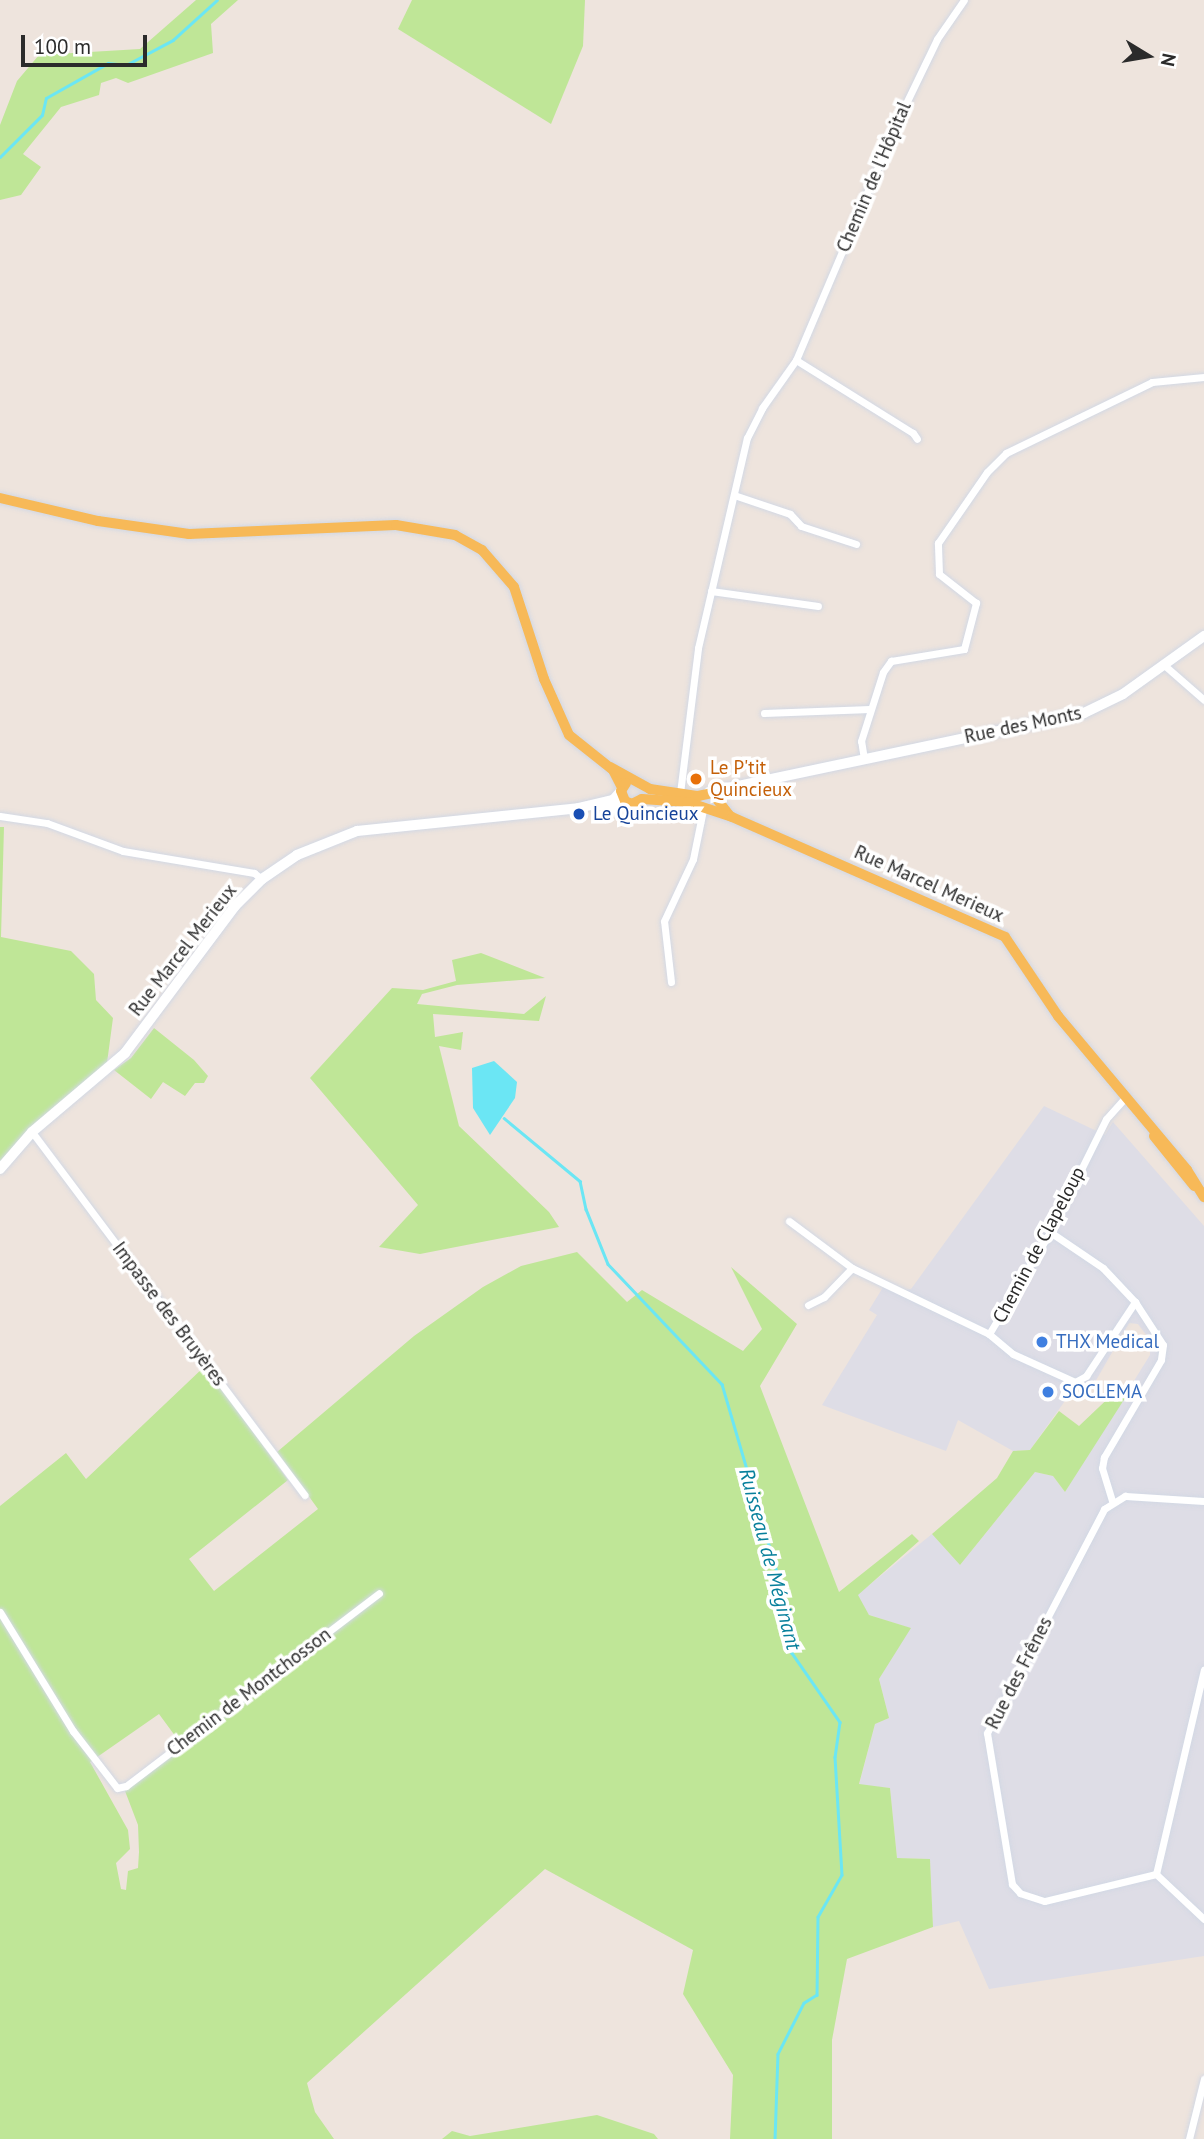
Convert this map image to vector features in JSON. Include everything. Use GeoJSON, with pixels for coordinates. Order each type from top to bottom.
{"type":"FeatureCollection","features":[{"type":"Feature","properties":{"kind":"main road"},"geometry":{"type":"LineString","coordinates":[[0,498],[98,521],[189,534],[396,525],[455,535],[482,550],[514,587],[544,679],[569,734],[607,766],[627,802]]}},
{"type":"Feature","properties":{"kind":"main road","name":"Rue des Monts"},"geometry":{"type":"LineString","coordinates":[[707,802],[730,787],[1084,713],[1124,694],[1204,636]]}},
{"type":"Feature","properties":{"kind":"main road","name":"Rue Marcel Merieux"},"geometry":{"type":"LineString","coordinates":[[607,766],[622,771],[638,783],[707,802],[732,817],[1005,937],[1058,1016],[1187,1170],[1201,1194]]}},
{"type":"Feature","properties":{"kind":"main road"},"geometry":{"type":"LineString","coordinates":[[621,790],[638,783],[642,799]]}},
{"type":"Feature","properties":{"kind":"main road","name":"Rue Marcel Merieux"},"geometry":{"type":"LineString","coordinates":[[600,804],[621,790]]}},
{"type":"Feature","properties":{"kind":"main road","name":"Rue Marcel Merieux"},"geometry":{"type":"LineString","coordinates":[[0,1169],[32,1132],[125,1054],[235,906],[262,879],[298,855],[357,831],[600,804],[615,808],[642,799],[707,802]]}},
{"type":"Feature","properties":{"kind":"street","name":"Chemin de l'Hôpital"},"geometry":{"type":"LineString","coordinates":[[680,793],[698,648],[747,438],[762,408],[796,360],[896,124],[937,39],[964,0]]}},
{"type":"Feature","properties":{"kind":"street"},"geometry":{"type":"LineString","coordinates":[[796,360],[913,433],[916,439]]}},
{"type":"Feature","properties":{"kind":"street"},"geometry":{"type":"LineString","coordinates":[[864,759],[861,741],[870,709],[891,661],[964,649],[976,603],[939,574],[938,543],[987,472],[1006,453],[1152,382],[1204,377]]}},
{"type":"Feature","properties":{"kind":"street"},"geometry":{"type":"LineString","coordinates":[[734,495],[790,514],[801,526],[856,544]]}},
{"type":"Feature","properties":{"kind":"street"},"geometry":{"type":"LineString","coordinates":[[711,591],[818,606]]}},
{"type":"Feature","properties":{"kind":"street"},"geometry":{"type":"LineString","coordinates":[[1164,665],[1204,700]]}},
{"type":"Feature","properties":{"kind":"street"},"geometry":{"type":"LineString","coordinates":[[764,713],[870,709]]}},
{"type":"Feature","properties":{"kind":"street"},"geometry":{"type":"LineString","coordinates":[[671,982],[664,921],[692,859],[707,802]]}},
{"type":"Feature","properties":{"kind":"street"},"geometry":{"type":"LineString","coordinates":[[0,816],[47,823],[122,851],[254,873],[262,879]]}},
{"type":"Feature","properties":{"kind":"street","name":"Chemin de Clapeloup"},"geometry":{"type":"LineString","coordinates":[[789,1221],[852,1268],[989,1334],[1050,1231],[1106,1119],[1125,1098]]}},
{"type":"Feature","properties":{"kind":"street","name":"Impasse des Bruyères"},"geometry":{"type":"LineString","coordinates":[[32,1132],[305,1495]]}},
{"type":"Feature","properties":{"kind":"street"},"geometry":{"type":"LineString","coordinates":[[1050,1231],[1102,1268],[1135,1302],[1163,1345],[1161,1360],[1104,1457],[1102,1468],[1112,1500],[1125,1496],[1204,1501]]}},
{"type":"Feature","properties":{"kind":"street"},"geometry":{"type":"LineString","coordinates":[[808,1305],[824,1297],[852,1268]]}},
{"type":"Feature","properties":{"kind":"street"},"geometry":{"type":"LineString","coordinates":[[989,1334],[1013,1354],[1076,1382],[1086,1376],[1135,1302]]}},
{"type":"Feature","properties":{"kind":"street","name":"Rue des Frênes"},"geometry":{"type":"LineString","coordinates":[[1112,1500],[987,1733],[1013,1884],[1020,1893],[1044,1901],[1156,1874]]}},
{"type":"Feature","properties":{"kind":"street","name":"Chemin de Montchosson"},"geometry":{"type":"LineString","coordinates":[[0,1612],[74,1731],[117,1788],[126,1786],[380,1593]]}},
{"type":"Feature","properties":{"kind":"street"},"geometry":{"type":"LineString","coordinates":[[1204,1670],[1156,1874],[1204,1919]]}},
{"type":"Feature","properties":{"kind":"street"},"geometry":{"type":"LineString","coordinates":[[1189,2139],[1204,2079]]}},
{"type":"Feature","properties":{"kind":"shaded area"},"geometry":{"type":"Polygon","coordinates":[[[1044,1106],[1105,1135],[1113,1122],[1204,1226],[1204,1956],[989,1989],[959,1921],[933,1927],[930,1859],[897,1858],[890,1788],[859,1785],[875,1724],[889,1718],[879,1679],[910,1628],[869,1615],[857,1595],[932,1534],[960,1565],[1035,1472],[1053,1476],[1065,1492],[1150,1355],[1150,1340],[1138,1324],[1129,1323],[1091,1389],[1072,1391],[1030,1450],[1013,1451],[958,1420],[946,1451],[822,1405],[877,1315],[869,1310],[885,1284],[901,1291],[911,1289],[1044,1106]]]}},
{"type":"Feature","properties":{"kind":"green space"},"geometry":{"type":"Polygon","coordinates":[[[196,0],[238,0],[211,24],[213,53],[128,83],[116,78],[101,83],[99,95],[61,107],[23,154],[41,167],[21,195],[0,200],[0,125],[17,81],[39,55],[140,49],[196,0]]]}},
{"type":"Feature","properties":{"kind":"green space"},"geometry":{"type":"Polygon","coordinates":[[[412,0],[585,0],[583,46],[551,124],[398,29],[412,0]]]}},
{"type":"Feature","properties":{"kind":"green space"},"geometry":{"type":"Polygon","coordinates":[[[0,827],[4,827],[1,937],[71,951],[94,974],[96,1000],[113,1018],[107,1063],[0,1161],[0,827]]]}},
{"type":"Feature","properties":{"kind":"green space"},"geometry":{"type":"Polygon","coordinates":[[[481,953],[545,978],[457,985],[422,994],[417,1004],[524,1014],[546,996],[539,1021],[433,1014],[435,1037],[463,1032],[461,1050],[439,1046],[459,1126],[549,1212],[559,1227],[420,1254],[379,1247],[418,1205],[310,1078],[392,988],[423,990],[456,981],[452,960],[481,953]]]}},
{"type":"Feature","properties":{"kind":"green space"},"geometry":{"type":"Polygon","coordinates":[[[154,1028],[194,1060],[208,1076],[204,1083],[195,1083],[185,1096],[163,1082],[151,1099],[114,1070],[131,1058],[154,1028]]]}},
{"type":"Feature","properties":{"kind":"green space"},"geometry":{"type":"Polygon","coordinates":[[[577,1252],[627,1302],[642,1290],[743,1351],[762,1329],[731,1267],[797,1324],[760,1386],[839,1592],[912,1534],[919,1541],[858,1595],[869,1615],[911,1628],[879,1679],[889,1718],[875,1724],[859,1784],[890,1788],[897,1858],[930,1859],[933,1927],[847,1959],[832,2040],[832,2139],[730,2139],[733,2075],[683,1994],[693,1950],[545,1869],[307,2083],[315,2112],[334,2139],[0,2139],[0,1506],[66,1453],[86,1479],[205,1366],[288,1480],[189,1559],[214,1591],[318,1509],[277,1452],[414,1336],[483,1287],[521,1266],[577,1252]],[[159,1714],[90,1762],[128,1830],[130,1849],[116,1863],[121,1889],[126,1890],[128,1871],[138,1868],[139,1852],[138,1825],[125,1791],[184,1748],[159,1714]]]}},
{"type":"Feature","properties":{"kind":"green space"},"geometry":{"type":"Polygon","coordinates":[[[1118,1389],[1127,1395],[1065,1492],[1053,1476],[1035,1472],[960,1565],[932,1534],[997,1478],[1013,1451],[1030,1450],[1059,1411],[1079,1426],[1118,1389]]]}},
{"type":"Feature","properties":{"kind":"green space"},"geometry":{"type":"Polygon","coordinates":[[[597,2115],[654,2134],[658,2139],[442,2139],[452,2131],[470,2136],[597,2115]]]}},
{"type":"Feature","properties":{"kind":"water"},"geometry":{"type":"Polygon","coordinates":[[[494,1061],[517,1082],[515,1098],[490,1135],[473,1108],[472,1068],[494,1061]]]}},
{"type":"Feature","properties":{"kind":"waterway"},"geometry":{"type":"LineString","coordinates":[[0,157],[42,115],[46,98],[108,63],[126,65],[173,40],[217,0]]}},
{"type":"Feature","properties":{"kind":"waterway","name":"Ruisseau de Méginant"},"geometry":{"type":"LineString","coordinates":[[504,1118],[580,1181],[586,1209],[608,1264],[722,1384],[790,1616],[792,1653],[840,1722],[835,1757],[842,1875],[818,1917],[817,1995],[804,2003],[778,2054],[775,2139]]}},
{"type":"Feature","properties":{"kind":"place","name":"Le P'tit Quincieux"},"geometry":{"type":"Point","coordinates":[696,779]}},
{"type":"Feature","properties":{"kind":"place","name":"Le Quincieux"},"geometry":{"type":"Point","coordinates":[579,814]}},
{"type":"Feature","properties":{"kind":"place","name":"THX Medical"},"geometry":{"type":"Point","coordinates":[1042,1342]}},
{"type":"Feature","properties":{"kind":"place","name":"SOCLEMA"},"geometry":{"type":"Point","coordinates":[1048,1392]}}]}
